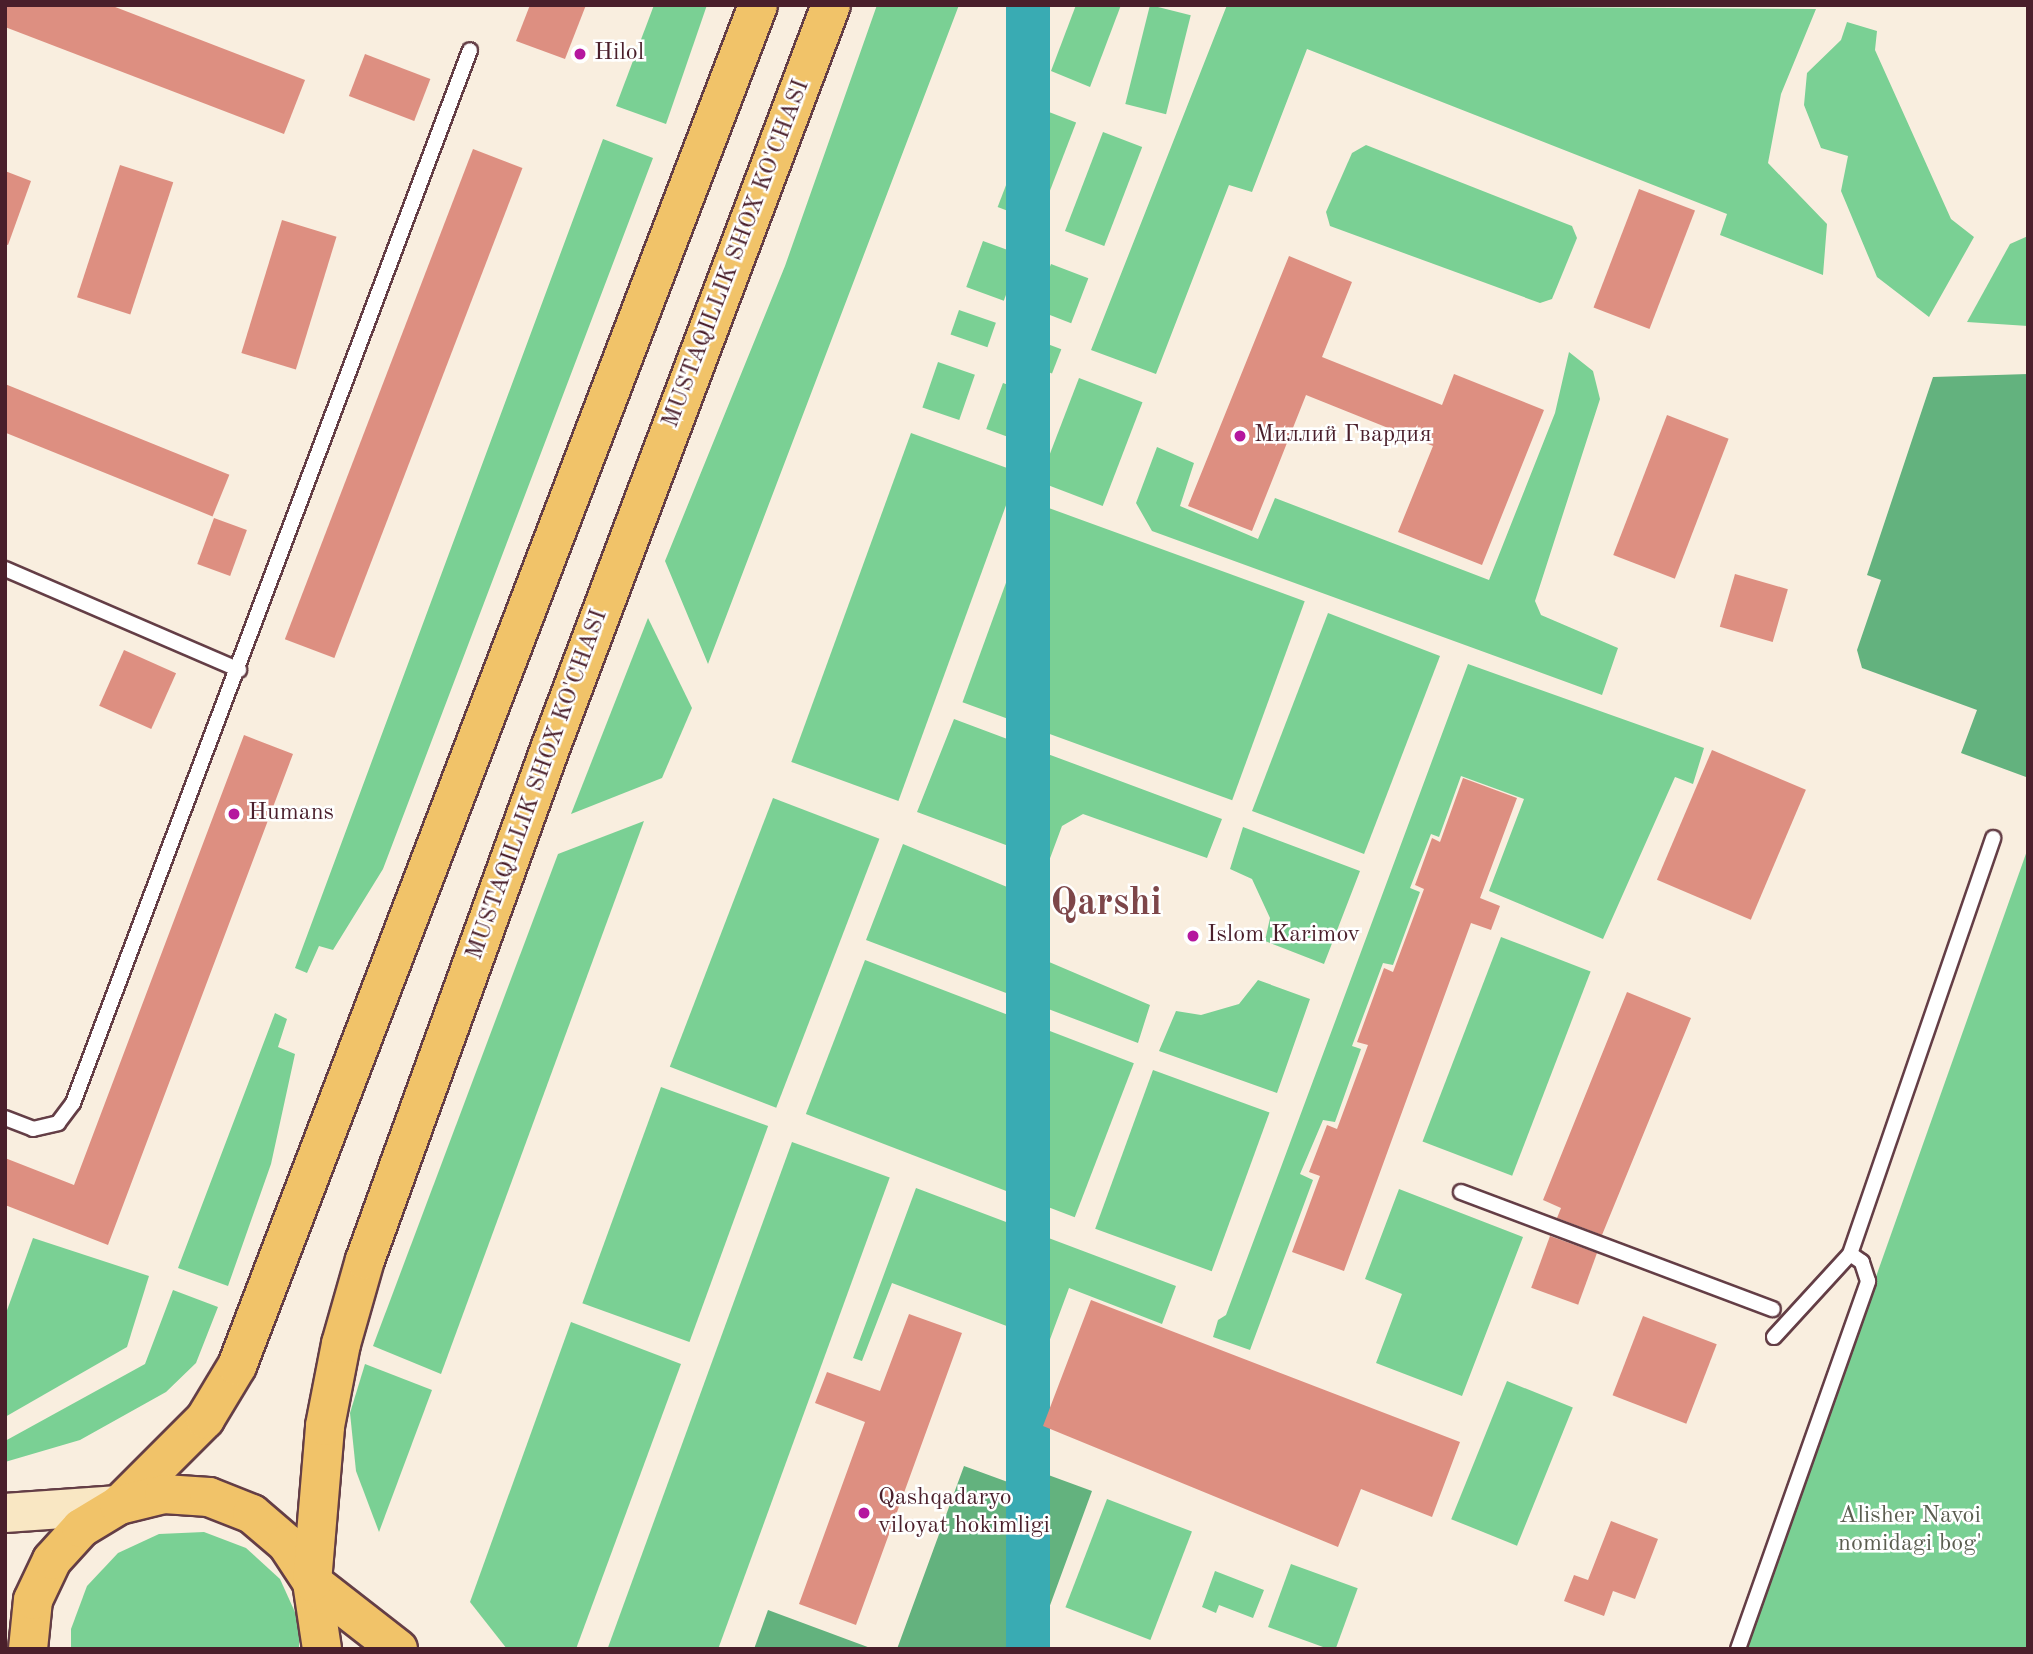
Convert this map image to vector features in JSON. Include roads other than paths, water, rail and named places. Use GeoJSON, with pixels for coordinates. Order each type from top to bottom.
{"type":"FeatureCollection","features":[{"type":"Feature","properties":{"kind":"main road"},"geometry":{"type":"LineString","coordinates":[[27,1649],[33,1600],[52,1560],[81,1528],[119,1505],[205,1419],[237,1366],[758,5]]}},
{"type":"Feature","properties":{"kind":"main road","name":"MUSTAQILLIK SHOX KO'CHASI"},"geometry":{"type":"LineString","coordinates":[[312,1582],[325,1426],[365,1260],[831,5]]}},
{"type":"Feature","properties":{"kind":"main road"},"geometry":{"type":"LineString","coordinates":[[5,1513],[119,1505],[164,1494],[209,1497],[252,1514],[287,1544],[312,1582],[398,1649]]}},
{"type":"Feature","properties":{"kind":"main road"},"geometry":{"type":"LineString","coordinates":[[312,1582],[322,1649]]}},
{"type":"Feature","properties":{"kind":"main road"},"geometry":{"type":"LineString","coordinates":[[5,1641],[11,1649]]}},
{"type":"Feature","properties":{"kind":"lane"},"geometry":{"type":"LineString","coordinates":[[5,1118],[33,1129],[58,1123],[73,1103],[239,670],[470,50]]}},
{"type":"Feature","properties":{"kind":"lane"},"geometry":{"type":"LineString","coordinates":[[5,569],[239,670]]}},
{"type":"Feature","properties":{"kind":"lane"},"geometry":{"type":"LineString","coordinates":[[1774,1336],[1850,1254],[1993,838]]}},
{"type":"Feature","properties":{"kind":"lane"},"geometry":{"type":"LineString","coordinates":[[1461,1192],[1773,1309]]}},
{"type":"Feature","properties":{"kind":"lane"},"geometry":{"type":"LineString","coordinates":[[1738,1649],[1868,1280],[1862,1262],[1850,1254]]}},
{"type":"Feature","properties":{"kind":"water"},"geometry":{"type":"Polygon","coordinates":[[[1006,5],[1050,5],[1050,1649],[1006,1649],[1006,5]]]}},
{"type":"Feature","properties":{"kind":"place","name":"Hilol"},"geometry":{"type":"Point","coordinates":[580,54]}},
{"type":"Feature","properties":{"kind":"place","name":"Миллий Гвардия"},"geometry":{"type":"Point","coordinates":[1240,436]}},
{"type":"Feature","properties":{"kind":"place","name":"Humans"},"geometry":{"type":"Point","coordinates":[234,814]}},
{"type":"Feature","properties":{"kind":"place","name":"Islom Karimov"},"geometry":{"type":"Point","coordinates":[1193,936]}},
{"type":"Feature","properties":{"kind":"place","name":"Qashqadaryo viloyat hokimligi"},"geometry":{"type":"Point","coordinates":[864,1513]}},
{"type":"Feature","properties":{"kind":"district","name":"Qarshi"},"geometry":{"type":"Point","coordinates":[1106,905]}},
{"type":"Feature","properties":{"kind":"park label","name":"Alisher Navoi nomidagi bog'"},"geometry":{"type":"Point","coordinates":[1910,1531]}}]}
